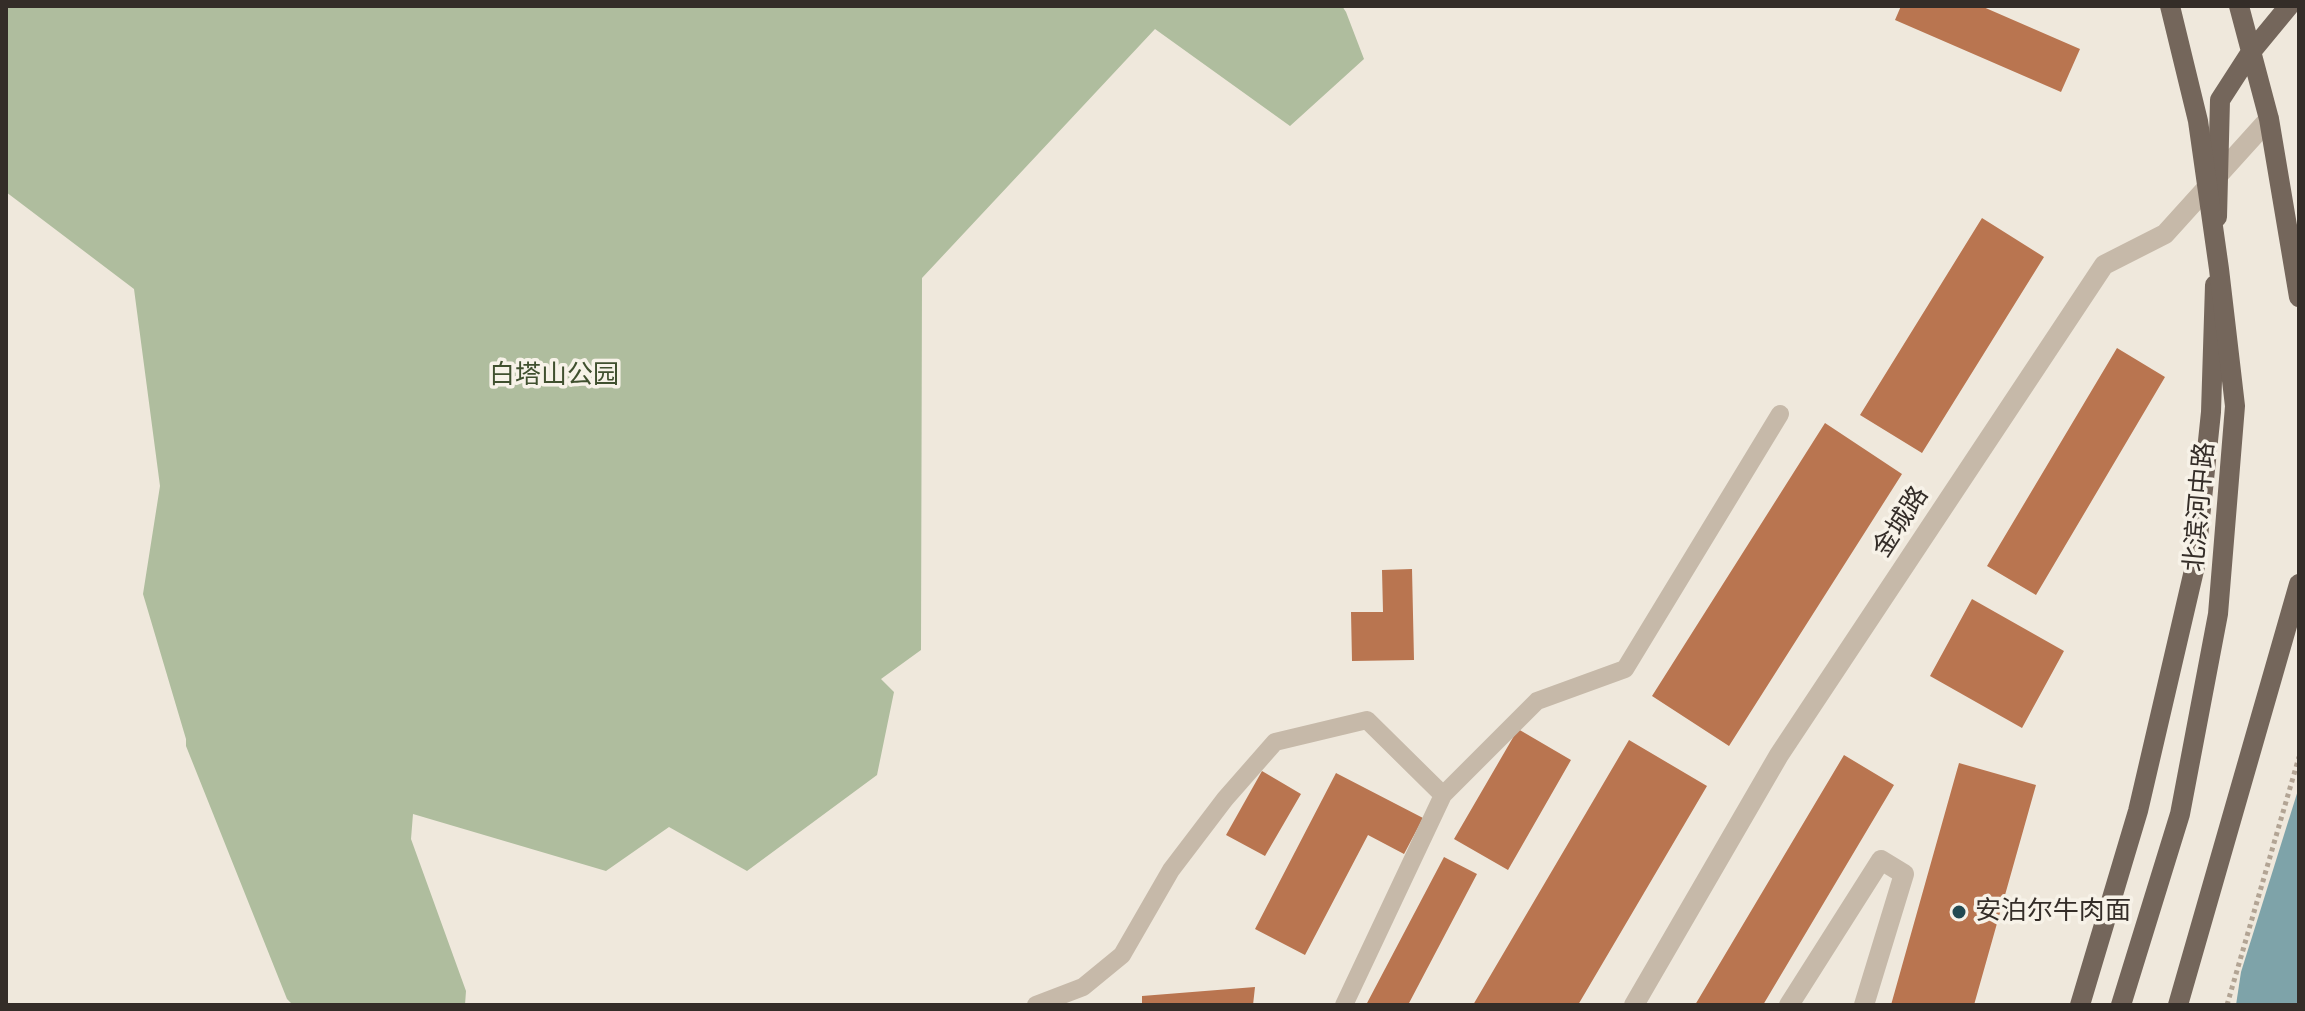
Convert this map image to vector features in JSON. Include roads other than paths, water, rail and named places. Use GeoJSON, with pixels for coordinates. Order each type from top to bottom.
{"type":"FeatureCollection","features":[{"type":"Feature","properties":{"kind":"main road","name":"北滨河中路"},"geometry":{"type":"LineString","coordinates":[[2121,1005],[2183,798],[2218,614],[2235,406],[2198,121],[2170,6]]}},
{"type":"Feature","properties":{"kind":"main road"},"geometry":{"type":"LineString","coordinates":[[2239,6],[2269,119],[2299,297]]}},
{"type":"Feature","properties":{"kind":"main road"},"geometry":{"type":"LineString","coordinates":[[2080,1005],[2138,811],[2195,566],[2211,412],[2220,100],[2251,52],[2289,6]]}},
{"type":"Feature","properties":{"kind":"main road"},"geometry":{"type":"LineString","coordinates":[[2178,1005],[2299,584]]}},
{"type":"Feature","properties":{"kind":"street","name":"金城路"},"geometry":{"type":"LineString","coordinates":[[1634,1005],[1779,755],[2104,265],[2165,234],[2269,119]]}},
{"type":"Feature","properties":{"kind":"street"},"geometry":{"type":"LineString","coordinates":[[1789,1005],[1881,860],[1904,874],[1864,1005]]}},
{"type":"Feature","properties":{"kind":"lane"},"geometry":{"type":"LineString","coordinates":[[1344,1005],[1443,795],[1537,701],[1625,669],[1780,414]]}},
{"type":"Feature","properties":{"kind":"lane"},"geometry":{"type":"LineString","coordinates":[[1036,1005],[1083,987],[1122,955],[1171,870],[1225,799],[1275,742],[1367,720],[1443,795]]}},
{"type":"Feature","properties":{"kind":"water"},"geometry":{"type":"Polygon","coordinates":[[[2299,787],[2299,1005],[2236,1005],[2241,972],[2299,787]]]}},
{"type":"Feature","properties":{"kind":"place","name":"安泊尔牛肉面"},"geometry":{"type":"Point","coordinates":[1959,912]}},
{"type":"Feature","properties":{"kind":"park label","name":"白塔山公园"},"geometry":{"type":"Point","coordinates":[554,376]}}]}
